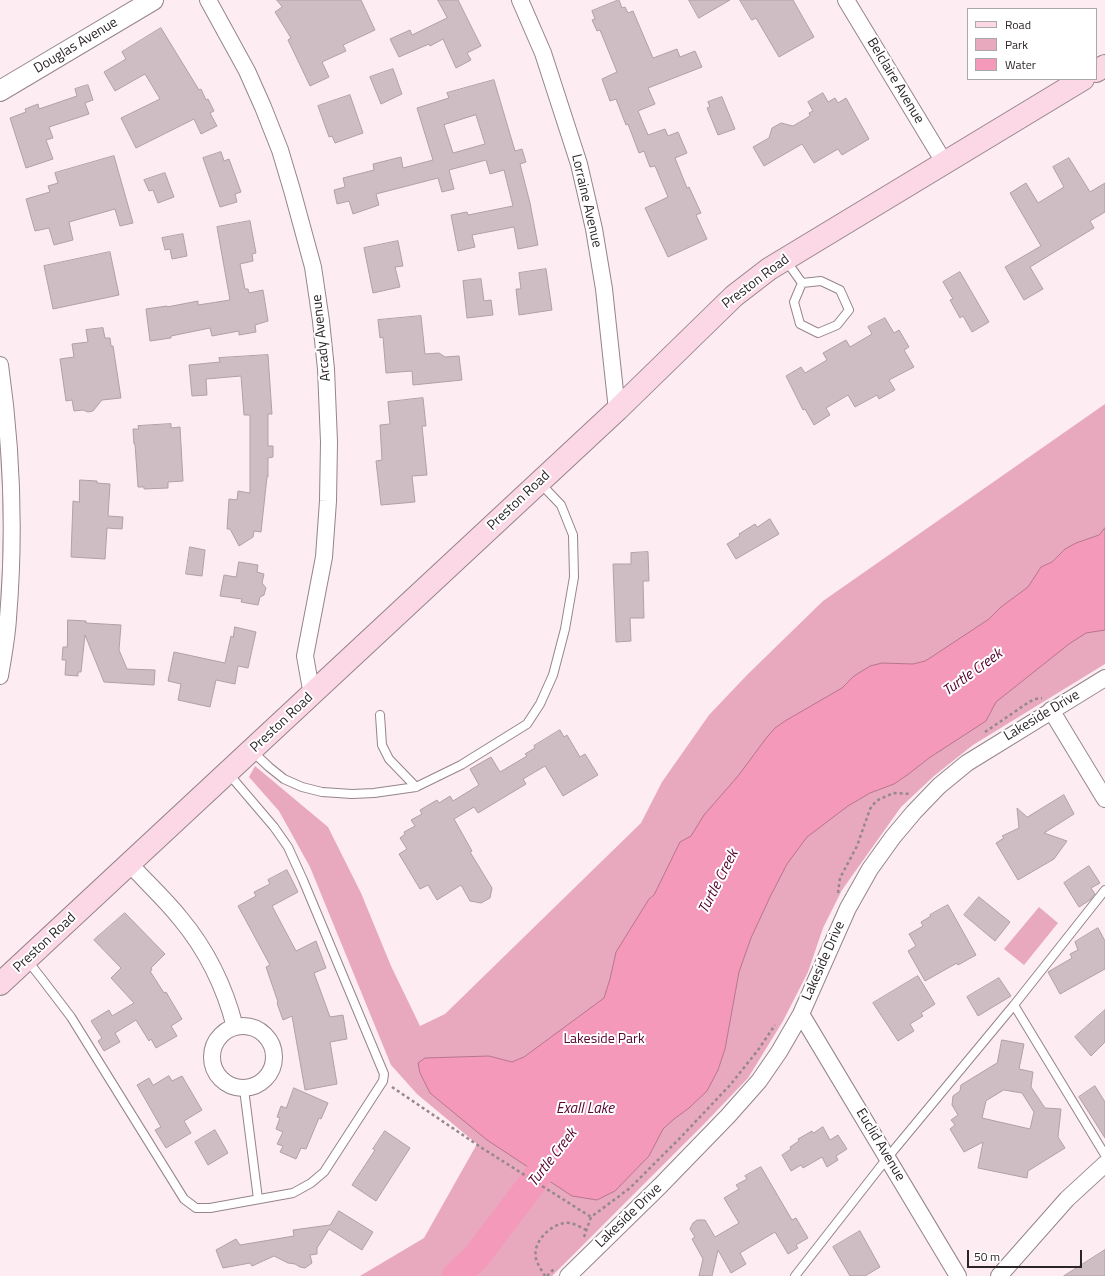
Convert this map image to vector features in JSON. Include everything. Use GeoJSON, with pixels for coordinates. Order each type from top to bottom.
{"type":"FeatureCollection","features":[{"type":"Feature","properties":{"kind":"main road","name":"Preston Road"},"geometry":{"type":"LineString","coordinates":[[0,984],[617,410],[734,296],[769,268],[785,258],[1081,80]]}},
{"type":"Feature","properties":{"kind":"street","name":"Douglas Avenue"},"geometry":{"type":"LineString","coordinates":[[0,91],[153,0]]}},
{"type":"Feature","properties":{"kind":"street","name":"Arcady Avenue"},"geometry":{"type":"LineString","coordinates":[[208,0],[247,71],[280,150],[313,267],[322,321],[326,369],[329,442],[328,493],[324,557],[305,656],[312,695]]}},
{"type":"Feature","properties":{"kind":"street","name":"Lorraine Avenue"},"geometry":{"type":"LineString","coordinates":[[520,0],[543,53],[580,164],[594,229],[604,289],[617,410]]}},
{"type":"Feature","properties":{"kind":"street","name":"Belclaire Avenue"},"geometry":{"type":"LineString","coordinates":[[846,0],[944,162]]}},
{"type":"Feature","properties":{"kind":"street"},"geometry":{"type":"LineString","coordinates":[[0,365],[4,390],[10,464],[13,527],[8,619],[0,676]]}},
{"type":"Feature","properties":{"kind":"street","name":"Lakeside Drive"},"geometry":{"type":"LineString","coordinates":[[568,1276],[660,1186],[754,1087],[779,1052],[801,1014],[848,908],[870,869],[893,837],[914,812],[939,786],[967,763],[1105,678]]}},
{"type":"Feature","properties":{"kind":"street"},"geometry":{"type":"LineString","coordinates":[[1052,710],[1105,799]]}},
{"type":"Feature","properties":{"kind":"street"},"geometry":{"type":"LineString","coordinates":[[130,864],[180,918],[201,948],[221,985],[235,1027]]}},
{"type":"Feature","properties":{"kind":"street","name":"Euclid Avenue"},"geometry":{"type":"LineString","coordinates":[[801,1014],[958,1276]]}},
{"type":"Feature","properties":{"kind":"street"},"geometry":{"type":"LineString","coordinates":[[246,1026],[256,1029],[264,1034],[271,1043],[274,1053],[274,1064],[270,1073],[263,1081],[254,1087],[244,1089],[234,1088],[225,1083],[218,1076],[213,1067],[212,1057],[213,1047],[218,1038],[226,1031],[235,1027],[246,1026]]}},
{"type":"Feature","properties":{"kind":"street"},"geometry":{"type":"LineString","coordinates":[[999,1276],[1067,1199],[1105,1164]]}},
{"type":"Feature","properties":{"kind":"lane"},"geometry":{"type":"LineString","coordinates":[[785,258],[802,283]]}},
{"type":"Feature","properties":{"kind":"lane"},"geometry":{"type":"LineString","coordinates":[[821,281],[840,290],[849,310],[837,325],[818,333],[800,324],[794,302],[802,283],[821,281]]}},
{"type":"Feature","properties":{"kind":"lane"},"geometry":{"type":"LineString","coordinates":[[252,751],[284,779],[302,787],[322,792],[352,794],[374,793],[416,787],[461,765],[527,724],[540,704],[554,674],[565,629],[574,577],[572,535],[561,505],[540,482]]}},
{"type":"Feature","properties":{"kind":"lane"},"geometry":{"type":"LineString","coordinates":[[380,715],[382,745],[389,759],[416,787]]}},
{"type":"Feature","properties":{"kind":"lane"},"geometry":{"type":"LineString","coordinates":[[26,960],[71,1017],[184,1199],[196,1208],[210,1208],[293,1193],[311,1183],[324,1172],[383,1080],[384,1074],[382,1066],[288,847],[274,827],[228,773]]}},
{"type":"Feature","properties":{"kind":"lane"},"geometry":{"type":"LineString","coordinates":[[795,1276],[888,1158],[1014,1005],[1105,890]]}},
{"type":"Feature","properties":{"kind":"lane"},"geometry":{"type":"LineString","coordinates":[[1014,1005],[1105,1155]]}},
{"type":"Feature","properties":{"kind":"lane"},"geometry":{"type":"LineString","coordinates":[[244,1089],[258,1199]]}},
{"type":"Feature","properties":{"kind":"path"},"geometry":{"type":"LineString","coordinates":[[383,1080],[482,1148],[591,1217]]}},
{"type":"Feature","properties":{"kind":"path"},"geometry":{"type":"LineString","coordinates":[[545,1276],[536,1259],[536,1250],[547,1231],[564,1223],[577,1225],[586,1230]]}},
{"type":"Feature","properties":{"kind":"green space","name":"Lakeside Park"},"geometry":{"type":"Polygon","coordinates":[[[1105,404],[1105,664],[973,745],[934,776],[901,807],[842,890],[823,928],[808,972],[783,1021],[748,1078],[552,1276],[360,1276],[424,1238],[477,1144],[417,1094],[391,1065],[310,867],[279,811],[249,777],[255,766],[328,827],[361,893],[391,966],[420,1026],[445,1014],[641,823],[662,782],[709,715],[748,674],[823,601],[1105,404]]]}},
{"type":"Feature","properties":{"kind":"green space"},"geometry":{"type":"Polygon","coordinates":[[[1039,907],[1058,923],[1024,965],[1004,949],[1039,907]]]}},
{"type":"Feature","properties":{"kind":"water","name":"Exall Lake"},"geometry":{"type":"Polygon","coordinates":[[[1105,528],[1105,630],[1086,633],[1069,644],[996,702],[986,721],[929,758],[894,784],[870,793],[848,806],[807,837],[787,864],[751,938],[739,972],[725,1049],[718,1070],[707,1091],[663,1129],[649,1156],[615,1191],[597,1200],[572,1196],[487,1140],[430,1093],[420,1073],[418,1063],[425,1058],[489,1056],[512,1062],[524,1057],[604,998],[616,952],[649,899],[654,895],[680,842],[691,836],[704,815],[738,776],[775,728],[842,688],[854,676],[870,666],[882,663],[913,664],[930,658],[989,619],[1001,607],[1028,587],[1041,567],[1052,562],[1065,549],[1076,543],[1099,535],[1105,528]]]}},
{"type":"Feature","properties":{"kind":"building"},"geometry":{"type":"Polygon","coordinates":[[[277,0],[361,0],[375,30],[343,45],[346,51],[322,62],[329,77],[310,86],[288,40],[291,38],[275,12],[282,7],[277,0]]]}},
{"type":"Feature","properties":{"kind":"building"},"geometry":{"type":"Polygon","coordinates":[[[438,0],[458,0],[481,46],[467,53],[471,60],[456,68],[443,39],[430,46],[429,44],[399,57],[390,39],[410,30],[412,35],[447,18],[438,0]]]}},
{"type":"Feature","properties":{"kind":"building"},"geometry":{"type":"Polygon","coordinates":[[[619,0],[622,8],[625,7],[628,13],[633,11],[653,58],[677,49],[680,57],[695,51],[702,67],[648,88],[655,104],[638,111],[648,135],[665,129],[668,136],[678,132],[687,153],[675,158],[687,188],[689,187],[701,213],[696,215],[707,239],[668,257],[645,208],[668,197],[655,166],[650,167],[644,151],[639,153],[628,124],[626,125],[616,99],[610,101],[602,79],[617,72],[600,30],[597,31],[592,20],[595,19],[592,11],[619,0]]]}},
{"type":"Feature","properties":{"kind":"building"},"geometry":{"type":"Polygon","coordinates":[[[689,0],[730,0],[699,18],[689,0]]]}},
{"type":"Feature","properties":{"kind":"building"},"geometry":{"type":"Polygon","coordinates":[[[740,0],[793,0],[814,37],[779,57],[756,18],[752,20],[740,0]]]}},
{"type":"Feature","properties":{"kind":"building"},"geometry":{"type":"Polygon","coordinates":[[[161,28],[199,90],[201,89],[206,100],[208,99],[214,111],[210,113],[217,126],[201,134],[194,119],[136,148],[121,118],[160,99],[145,74],[115,91],[104,72],[126,59],[122,52],[161,28]]]}},
{"type":"Feature","properties":{"kind":"building"},"geometry":{"type":"Polygon","coordinates":[[[393,69],[402,94],[381,104],[370,77],[393,69]]]}},
{"type":"Feature","properties":{"kind":"building"},"geometry":{"type":"Polygon","coordinates":[[[494,80],[515,151],[522,149],[526,162],[520,164],[530,203],[538,245],[518,249],[514,227],[472,235],[475,247],[458,251],[451,215],[467,212],[468,215],[513,206],[504,170],[490,174],[486,160],[449,170],[454,189],[442,192],[438,178],[376,194],[379,205],[353,214],[349,201],[337,204],[334,190],[345,187],[343,178],[374,170],[373,164],[401,157],[403,168],[433,160],[417,108],[449,98],[447,93],[494,80]],[[476,115],[444,125],[453,153],[485,144],[476,115]]]}},
{"type":"Feature","properties":{"kind":"building"},"geometry":{"type":"Polygon","coordinates":[[[88,85],[93,100],[85,103],[89,114],[49,127],[53,138],[46,140],[53,159],[26,168],[10,118],[26,112],[25,109],[38,104],[39,109],[77,96],[75,89],[88,85]]]}},
{"type":"Feature","properties":{"kind":"building"},"geometry":{"type":"Polygon","coordinates":[[[823,93],[828,102],[835,98],[838,103],[846,98],[869,139],[842,155],[838,149],[814,163],[802,144],[764,166],[753,147],[769,138],[772,128],[781,123],[793,126],[810,116],[809,113],[813,111],[808,102],[823,93]]]}},
{"type":"Feature","properties":{"kind":"building"},"geometry":{"type":"Polygon","coordinates":[[[350,95],[363,133],[335,143],[332,136],[329,137],[318,106],[350,95]]]}},
{"type":"Feature","properties":{"kind":"building"},"geometry":{"type":"Polygon","coordinates":[[[722,97],[735,129],[718,135],[707,108],[710,107],[708,102],[722,97]]]}},
{"type":"Feature","properties":{"kind":"building"},"geometry":{"type":"Polygon","coordinates":[[[221,152],[224,161],[229,159],[241,192],[235,194],[237,202],[220,207],[203,158],[221,152]]]}},
{"type":"Feature","properties":{"kind":"building"},"geometry":{"type":"Polygon","coordinates":[[[114,156],[133,223],[120,226],[115,209],[69,222],[73,240],[54,245],[49,228],[35,231],[26,199],[50,192],[48,186],[58,183],[55,173],[114,156]]]}},
{"type":"Feature","properties":{"kind":"building"},"geometry":{"type":"Polygon","coordinates":[[[1069,158],[1090,192],[1105,183],[1105,212],[1090,221],[1094,228],[1030,267],[1043,289],[1024,300],[1005,267],[1041,246],[1010,193],[1026,183],[1038,203],[1064,187],[1053,167],[1069,158]]]}},
{"type":"Feature","properties":{"kind":"building"},"geometry":{"type":"Polygon","coordinates":[[[165,173],[174,197],[158,203],[153,190],[149,191],[144,180],[165,173]]]}},
{"type":"Feature","properties":{"kind":"building"},"geometry":{"type":"Polygon","coordinates":[[[250,221],[256,253],[252,254],[253,261],[240,264],[245,289],[248,289],[249,293],[263,290],[268,321],[255,325],[256,332],[239,335],[239,331],[212,336],[210,328],[171,336],[171,338],[150,341],[146,309],[167,307],[198,301],[198,305],[230,300],[217,227],[250,221]]]}},
{"type":"Feature","properties":{"kind":"building"},"geometry":{"type":"Polygon","coordinates":[[[183,234],[187,256],[172,259],[170,249],[165,250],[162,238],[183,234]]]}},
{"type":"Feature","properties":{"kind":"building"},"geometry":{"type":"Polygon","coordinates":[[[398,241],[403,266],[395,267],[400,287],[373,293],[364,248],[398,241]]]}},
{"type":"Feature","properties":{"kind":"building"},"geometry":{"type":"Polygon","coordinates":[[[110,252],[119,295],[53,309],[44,266],[110,252]]]}},
{"type":"Feature","properties":{"kind":"building"},"geometry":{"type":"Polygon","coordinates":[[[546,269],[552,310],[519,315],[516,289],[521,289],[519,273],[546,269]]]}},
{"type":"Feature","properties":{"kind":"building"},"geometry":{"type":"Polygon","coordinates":[[[960,272],[989,322],[972,332],[963,316],[960,318],[950,300],[953,299],[943,282],[960,272]]]}},
{"type":"Feature","properties":{"kind":"building"},"geometry":{"type":"Polygon","coordinates":[[[481,279],[484,301],[491,300],[493,315],[467,318],[463,281],[481,279]]]}},
{"type":"Feature","properties":{"kind":"building"},"geometry":{"type":"Polygon","coordinates":[[[421,316],[425,354],[439,353],[445,357],[459,356],[462,380],[413,385],[412,371],[386,373],[383,337],[380,338],[378,320],[421,316]]]}},
{"type":"Feature","properties":{"kind":"building"},"geometry":{"type":"Polygon","coordinates":[[[885,318],[894,333],[899,330],[909,347],[904,350],[914,367],[889,380],[895,390],[879,399],[877,395],[855,407],[848,395],[826,408],[830,415],[814,425],[805,409],[803,410],[786,376],[801,367],[805,373],[827,360],[823,353],[846,340],[850,347],[872,334],[868,327],[885,318]]]}},
{"type":"Feature","properties":{"kind":"building"},"geometry":{"type":"Polygon","coordinates":[[[103,328],[105,338],[110,338],[111,346],[113,346],[121,398],[102,400],[93,411],[74,411],[72,400],[66,401],[60,359],[74,357],[72,344],[88,342],[86,330],[103,328]]]}},
{"type":"Feature","properties":{"kind":"building"},"geometry":{"type":"Polygon","coordinates":[[[268,355],[272,414],[268,414],[268,446],[273,446],[273,457],[268,458],[268,477],[261,532],[254,531],[253,537],[239,546],[230,529],[227,529],[229,499],[237,500],[238,491],[250,493],[250,415],[244,415],[241,376],[206,379],[207,395],[192,396],[189,365],[220,362],[219,358],[268,355]]]}},
{"type":"Feature","properties":{"kind":"building"},"geometry":{"type":"Polygon","coordinates":[[[423,398],[426,426],[422,426],[427,475],[412,476],[415,502],[381,505],[376,461],[382,460],[380,425],[390,424],[388,402],[423,398]]]}},
{"type":"Feature","properties":{"kind":"building"},"geometry":{"type":"Polygon","coordinates":[[[171,424],[171,428],[180,427],[183,481],[168,482],[168,488],[144,489],[144,487],[138,487],[133,429],[139,429],[138,426],[171,424]]]}},
{"type":"Feature","properties":{"kind":"building"},"geometry":{"type":"Polygon","coordinates":[[[80,480],[97,481],[97,483],[110,484],[108,516],[123,517],[122,529],[107,528],[105,559],[71,557],[73,501],[79,502],[80,480]]]}},
{"type":"Feature","properties":{"kind":"building"},"geometry":{"type":"Polygon","coordinates":[[[770,519],[779,534],[736,559],[727,544],[755,524],[757,527],[770,519]]]}},
{"type":"Feature","properties":{"kind":"building"},"geometry":{"type":"Polygon","coordinates":[[[190,547],[205,550],[202,576],[186,574],[190,547]]]}},
{"type":"Feature","properties":{"kind":"building"},"geometry":{"type":"Polygon","coordinates":[[[648,552],[649,581],[643,581],[644,618],[630,618],[631,641],[616,642],[613,564],[631,564],[631,553],[648,552]]]}},
{"type":"Feature","properties":{"kind":"building"},"geometry":{"type":"Polygon","coordinates":[[[239,562],[258,565],[257,572],[264,574],[262,583],[266,588],[264,595],[260,597],[258,605],[241,602],[242,599],[220,596],[224,575],[236,577],[239,562]]]}},
{"type":"Feature","properties":{"kind":"building"},"geometry":{"type":"Polygon","coordinates":[[[68,620],[86,621],[86,623],[121,625],[119,650],[127,669],[155,670],[154,685],[104,682],[85,635],[81,672],[78,672],[78,676],[65,675],[66,660],[62,660],[63,647],[67,647],[68,620]]]}},
{"type":"Feature","properties":{"kind":"building"},"geometry":{"type":"Polygon","coordinates":[[[235,627],[256,632],[248,668],[238,666],[235,684],[216,680],[210,707],[178,700],[181,684],[168,681],[174,652],[225,663],[231,636],[233,637],[235,627]]]}},
{"type":"Feature","properties":{"kind":"building"},"geometry":{"type":"Polygon","coordinates":[[[560,730],[564,737],[567,735],[580,757],[585,754],[598,775],[563,796],[545,766],[523,779],[526,784],[478,813],[474,807],[454,819],[472,851],[470,852],[492,888],[490,898],[481,903],[470,901],[461,885],[437,900],[428,885],[420,889],[399,854],[407,849],[400,838],[405,834],[404,832],[415,826],[411,820],[422,814],[420,810],[437,800],[439,803],[450,796],[453,801],[479,785],[470,769],[491,757],[500,772],[527,756],[525,754],[535,748],[534,746],[560,730]]]}},
{"type":"Feature","properties":{"kind":"building"},"geometry":{"type":"Polygon","coordinates":[[[1064,795],[1074,814],[1044,833],[1067,841],[1054,859],[1018,880],[996,843],[1004,838],[1002,836],[1019,828],[1017,808],[1027,817],[1064,795]]]}},
{"type":"Feature","properties":{"kind":"building"},"geometry":{"type":"Polygon","coordinates":[[[1089,866],[1100,883],[1091,888],[1095,894],[1090,900],[1079,907],[1064,883],[1089,866]]]}},
{"type":"Feature","properties":{"kind":"building"},"geometry":{"type":"Polygon","coordinates":[[[287,870],[298,892],[272,906],[296,951],[316,941],[326,968],[314,973],[330,1017],[343,1015],[347,1039],[330,1042],[337,1084],[305,1090],[292,1016],[283,1020],[266,967],[270,965],[238,906],[256,896],[254,892],[270,884],[268,880],[287,870]]]}},
{"type":"Feature","properties":{"kind":"building"},"geometry":{"type":"Polygon","coordinates":[[[979,897],[1010,922],[995,941],[964,915],[979,897]]]}},
{"type":"Feature","properties":{"kind":"building"},"geometry":{"type":"Polygon","coordinates":[[[948,905],[976,955],[958,965],[957,963],[925,981],[908,951],[916,946],[909,934],[923,926],[921,922],[931,916],[930,915],[948,905]]]}},
{"type":"Feature","properties":{"kind":"building"},"geometry":{"type":"Polygon","coordinates":[[[125,913],[165,954],[151,968],[152,970],[150,971],[164,993],[166,992],[182,1019],[171,1026],[177,1036],[156,1048],[151,1039],[149,1041],[136,1020],[115,1033],[120,1042],[104,1051],[98,1041],[102,1038],[91,1021],[109,1010],[112,1016],[134,1003],[111,978],[121,968],[94,940],[125,913]]]}},
{"type":"Feature","properties":{"kind":"building"},"geometry":{"type":"Polygon","coordinates":[[[1098,928],[1105,941],[1105,969],[1060,994],[1048,972],[1072,958],[1070,954],[1078,950],[1075,942],[1098,928]]]}},
{"type":"Feature","properties":{"kind":"building"},"geometry":{"type":"Polygon","coordinates":[[[918,976],[935,1004],[921,1013],[923,1016],[910,1024],[914,1031],[898,1041],[873,1003],[918,976]]]}},
{"type":"Feature","properties":{"kind":"building"},"geometry":{"type":"Polygon","coordinates":[[[999,978],[1011,996],[978,1016],[967,997],[999,978]]]}},
{"type":"Feature","properties":{"kind":"building"},"geometry":{"type":"Polygon","coordinates":[[[1105,1010],[1105,1042],[1091,1056],[1075,1037],[1105,1010]]]}},
{"type":"Feature","properties":{"kind":"building"},"geometry":{"type":"Polygon","coordinates":[[[1002,1040],[1024,1044],[1019,1069],[1033,1072],[1031,1087],[1045,1108],[1061,1109],[1058,1137],[1065,1148],[1028,1171],[1027,1178],[978,1168],[983,1142],[964,1152],[950,1129],[955,1125],[951,1120],[958,1115],[952,1105],[953,1096],[960,1091],[961,1085],[997,1063],[1002,1040]],[[1004,1090],[986,1101],[982,1118],[1030,1129],[1034,1112],[1022,1093],[1004,1090]]]}},
{"type":"Feature","properties":{"kind":"building"},"geometry":{"type":"Polygon","coordinates":[[[169,1076],[172,1081],[182,1076],[202,1110],[184,1121],[191,1133],[166,1148],[155,1130],[161,1127],[137,1085],[149,1078],[153,1085],[169,1076]]]}},
{"type":"Feature","properties":{"kind":"building"},"geometry":{"type":"Polygon","coordinates":[[[1095,1086],[1105,1102],[1105,1138],[1079,1097],[1095,1086]]]}},
{"type":"Feature","properties":{"kind":"building"},"geometry":{"type":"Polygon","coordinates":[[[294,1088],[328,1103],[321,1119],[319,1118],[306,1149],[301,1148],[296,1159],[280,1152],[283,1146],[277,1144],[283,1132],[276,1129],[280,1118],[277,1117],[281,1106],[286,1108],[294,1088]]]}},
{"type":"Feature","properties":{"kind":"building"},"geometry":{"type":"Polygon","coordinates":[[[823,1127],[830,1140],[838,1135],[847,1149],[836,1156],[838,1160],[827,1167],[822,1157],[803,1168],[801,1165],[791,1171],[782,1155],[799,1141],[798,1139],[823,1127]]]}},
{"type":"Feature","properties":{"kind":"building"},"geometry":{"type":"Polygon","coordinates":[[[215,1130],[228,1153],[208,1165],[195,1142],[215,1130]]]}},
{"type":"Feature","properties":{"kind":"building"},"geometry":{"type":"Polygon","coordinates":[[[385,1131],[410,1148],[376,1201],[352,1185],[375,1150],[373,1149],[385,1131]]]}},
{"type":"Feature","properties":{"kind":"building"},"geometry":{"type":"Polygon","coordinates":[[[761,1167],[792,1220],[796,1218],[808,1238],[796,1245],[798,1248],[788,1254],[775,1232],[740,1253],[746,1264],[731,1273],[718,1250],[712,1276],[699,1276],[703,1259],[692,1239],[695,1237],[690,1229],[693,1223],[697,1220],[705,1220],[715,1237],[739,1223],[724,1198],[739,1189],[736,1185],[747,1179],[745,1176],[761,1167]]]}},
{"type":"Feature","properties":{"kind":"building"},"geometry":{"type":"Polygon","coordinates":[[[339,1211],[373,1232],[362,1250],[329,1229],[317,1248],[317,1254],[310,1255],[312,1263],[305,1268],[288,1263],[274,1256],[252,1266],[250,1263],[223,1268],[216,1250],[236,1239],[240,1245],[294,1236],[293,1230],[330,1225],[339,1211]]]}},
{"type":"Feature","properties":{"kind":"building"},"geometry":{"type":"Polygon","coordinates":[[[860,1231],[880,1267],[865,1276],[850,1276],[833,1247],[860,1231]]]}},
{"type":"Feature","properties":{"kind":"building"},"geometry":{"type":"Polygon","coordinates":[[[1105,1250],[1105,1276],[1064,1276],[1105,1250]]]}},
{"type":"Feature","properties":{"kind":"waterway","name":"Turtle Creek"},"geometry":{"type":"LineString","coordinates":[[456,1276],[476,1257],[562,1144]]}}]}
